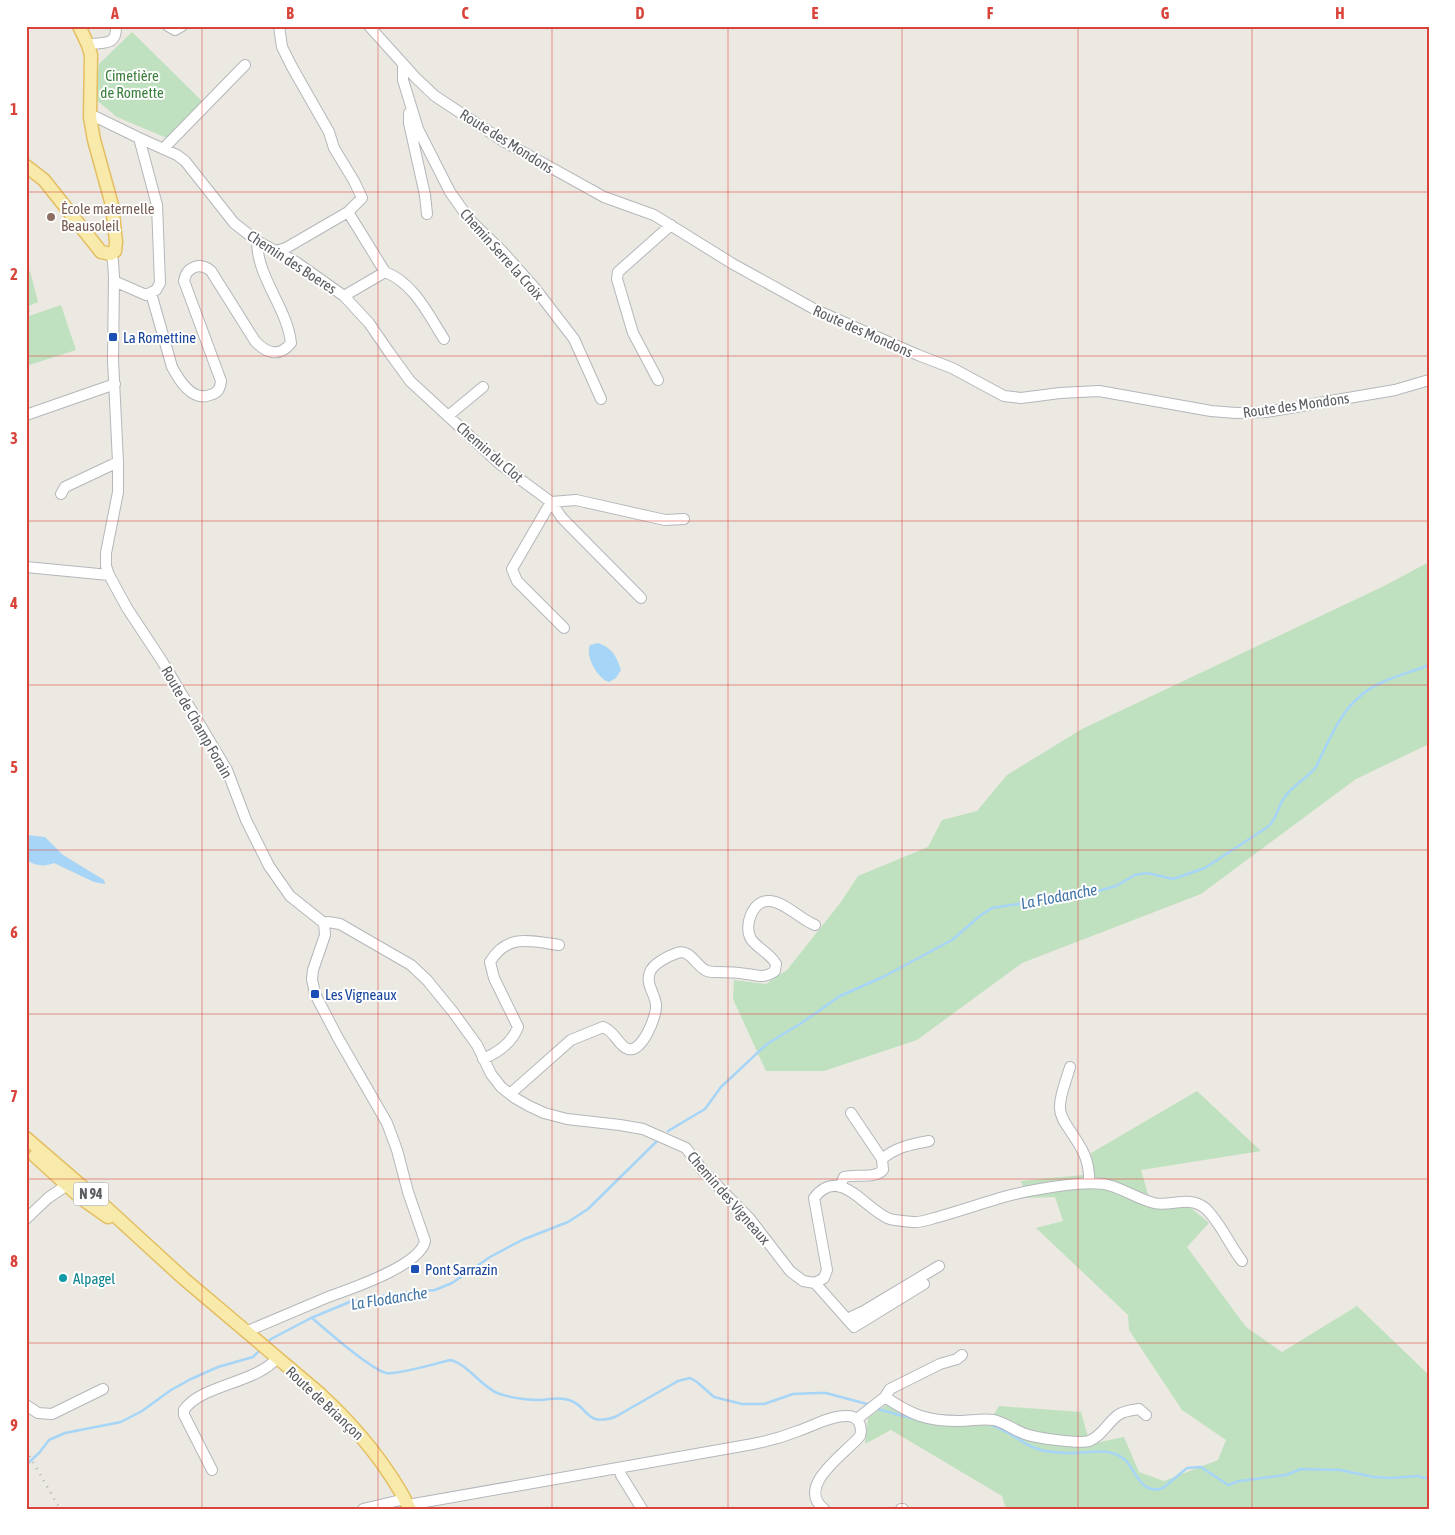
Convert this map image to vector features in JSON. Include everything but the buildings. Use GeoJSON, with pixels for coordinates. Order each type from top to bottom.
{"type":"FeatureCollection","features":[{"type":"Feature","properties":{"kind":"main road","name":"Route de Champ Forain"},"geometry":{"type":"LineString","coordinates":[[79,26],[88,45],[92,64],[90,117],[114,218],[116,242],[115,251],[111,254]]}},
{"type":"Feature","properties":{"kind":"main road"},"geometry":{"type":"LineString","coordinates":[[26,166],[44,180],[102,252],[111,254]]}},
{"type":"Feature","properties":{"kind":"main road","name":"N 94"},"geometry":{"type":"LineString","coordinates":[[26,1138],[54,1168],[61,1182],[153,1252]]}},
{"type":"Feature","properties":{"kind":"main road","name":"N 94"},"geometry":{"type":"LineString","coordinates":[[26,1146],[99,1201],[153,1252],[273,1355]]}},
{"type":"Feature","properties":{"kind":"main road","name":"Route de Briançon"},"geometry":{"type":"LineString","coordinates":[[273,1355],[319,1393],[358,1432],[382,1461],[409,1506]]}},
{"type":"Feature","properties":{"kind":"street"},"geometry":{"type":"LineString","coordinates":[[88,45],[104,45],[113,39],[116,26]]}},
{"type":"Feature","properties":{"kind":"street"},"geometry":{"type":"LineString","coordinates":[[168,26],[175,30],[182,26]]}},
{"type":"Feature","properties":{"kind":"street"},"geometry":{"type":"LineString","coordinates":[[276,251],[286,248],[312,234],[348,212],[362,198],[354,180],[334,148],[329,132],[282,47],[279,26]]}},
{"type":"Feature","properties":{"kind":"street","name":"Route des Mondons"},"geometry":{"type":"LineString","coordinates":[[369,26],[435,96],[503,141],[604,197],[654,216],[671,225],[733,264],[816,310],[918,356],[952,368],[1004,396],[1021,398],[1060,392],[1099,391],[1211,411],[1236,413],[1266,412],[1395,390],[1429,380]]}},
{"type":"Feature","properties":{"kind":"street","name":"Chemin Serre la Croix"},"geometry":{"type":"LineString","coordinates":[[403,64],[403,80],[418,129],[450,192],[469,219],[521,272],[574,339],[601,399]]}},
{"type":"Feature","properties":{"kind":"street"},"geometry":{"type":"LineString","coordinates":[[163,149],[245,65]]}},
{"type":"Feature","properties":{"kind":"street","name":"Chemin Serre la Croix"},"geometry":{"type":"LineString","coordinates":[[410,104],[409,123],[425,194],[427,214]]}},
{"type":"Feature","properties":{"kind":"street","name":"Chemin des Boeres"},"geometry":{"type":"LineString","coordinates":[[90,117],[177,155],[185,161],[234,223],[257,240],[296,262],[344,296],[386,272]]}},
{"type":"Feature","properties":{"kind":"street"},"geometry":{"type":"LineString","coordinates":[[114,281],[146,294],[156,290],[160,283],[157,205],[139,138]]}},
{"type":"Feature","properties":{"kind":"street"},"geometry":{"type":"LineString","coordinates":[[348,212],[386,272],[396,276],[411,288],[444,339]]}},
{"type":"Feature","properties":{"kind":"street"},"geometry":{"type":"LineString","coordinates":[[658,380],[633,333],[618,279],[618,272],[671,225]]}},
{"type":"Feature","properties":{"kind":"street"},"geometry":{"type":"LineString","coordinates":[[151,293],[176,375],[184,386],[198,396],[206,397],[212,395],[217,392],[221,381],[185,287],[185,274],[190,270],[200,265],[211,271],[255,341],[262,348],[268,352],[282,351],[290,343],[289,330],[259,262],[257,240]]}},
{"type":"Feature","properties":{"kind":"street","name":"Route de Champ Forain"},"geometry":{"type":"LineString","coordinates":[[111,254],[114,281],[113,337],[118,492],[106,553],[106,566],[109,576],[227,770],[246,820],[269,866],[290,896],[324,923]]}},
{"type":"Feature","properties":{"kind":"street","name":"Chemin du Clot"},"geometry":{"type":"LineString","coordinates":[[344,296],[369,322],[388,352],[410,381],[501,465],[551,502],[562,518],[641,598]]}},
{"type":"Feature","properties":{"kind":"street"},"geometry":{"type":"LineString","coordinates":[[26,415],[114,384]]}},
{"type":"Feature","properties":{"kind":"street"},"geometry":{"type":"LineString","coordinates":[[448,416],[483,387]]}},
{"type":"Feature","properties":{"kind":"street"},"geometry":{"type":"LineString","coordinates":[[61,494],[65,487],[118,462]]}},
{"type":"Feature","properties":{"kind":"street"},"geometry":{"type":"LineString","coordinates":[[564,628],[517,581],[512,568],[551,502],[576,500],[665,520],[684,520]]}},
{"type":"Feature","properties":{"kind":"street"},"geometry":{"type":"LineString","coordinates":[[26,567],[109,576]]}},
{"type":"Feature","properties":{"kind":"street"},"geometry":{"type":"LineString","coordinates":[[510,1094],[571,1040],[603,1027],[610,1029],[623,1046],[628,1049],[634,1049],[639,1045],[645,1037],[656,1011],[654,997],[648,983],[650,971],[655,965],[676,954],[683,952],[690,955],[705,970],[710,972],[735,972],[762,977],[775,971],[776,964],[774,959],[752,940],[748,932],[747,923],[751,914],[762,902],[770,901],[779,904],[808,923],[816,925]]}},
{"type":"Feature","properties":{"kind":"street","name":"Chemin des Vigneaux"},"geometry":{"type":"LineString","coordinates":[[324,923],[333,922],[340,924],[411,965],[427,980],[453,1012],[477,1045],[491,1074],[501,1087],[528,1106],[566,1119],[643,1129],[686,1148],[702,1170],[750,1219],[790,1272],[803,1281],[815,1283]]}},
{"type":"Feature","properties":{"kind":"street"},"geometry":{"type":"LineString","coordinates":[[247,1333],[250,1330],[381,1276],[419,1253],[425,1241],[387,1123],[315,994],[312,979],[313,970],[325,935],[324,923]]}},
{"type":"Feature","properties":{"kind":"street"},"geometry":{"type":"LineString","coordinates":[[483,1058],[493,1055],[502,1048],[515,1034],[518,1027],[494,978],[490,962],[496,952],[516,940],[560,944]]}},
{"type":"Feature","properties":{"kind":"street"},"geometry":{"type":"LineString","coordinates":[[1070,1067],[1060,1106],[1065,1122],[1086,1158],[1090,1170],[1089,1182]]}},
{"type":"Feature","properties":{"kind":"street"},"geometry":{"type":"LineString","coordinates":[[840,1186],[844,1177],[853,1174],[878,1174],[883,1170],[882,1159],[851,1113]]}},
{"type":"Feature","properties":{"kind":"street"},"geometry":{"type":"LineString","coordinates":[[882,1159],[889,1153],[909,1144],[929,1141]]}},
{"type":"Feature","properties":{"kind":"street"},"geometry":{"type":"LineString","coordinates":[[26,1219],[48,1198],[61,1182],[99,1201]]}},
{"type":"Feature","properties":{"kind":"street"},"geometry":{"type":"LineString","coordinates":[[924,1284],[854,1328],[815,1283],[824,1278],[827,1270],[814,1198],[819,1191],[840,1186],[852,1191],[890,1220],[916,1222],[964,1210],[1003,1197],[1089,1182],[1108,1184],[1156,1204],[1183,1201],[1198,1204],[1206,1209],[1242,1261]]}},
{"type":"Feature","properties":{"kind":"street"},"geometry":{"type":"LineString","coordinates":[[847,1319],[864,1311],[939,1266]]}},
{"type":"Feature","properties":{"kind":"street"},"geometry":{"type":"LineString","coordinates":[[212,1470],[184,1415],[184,1410],[194,1400],[267,1368],[273,1355]]}},
{"type":"Feature","properties":{"kind":"street"},"geometry":{"type":"LineString","coordinates":[[857,1419],[885,1397],[890,1389],[962,1355]]}},
{"type":"Feature","properties":{"kind":"street"},"geometry":{"type":"LineString","coordinates":[[26,1405],[38,1414],[52,1414],[103,1389]]}},
{"type":"Feature","properties":{"kind":"street"},"geometry":{"type":"LineString","coordinates":[[885,1397],[909,1413],[920,1417],[961,1421],[993,1420],[1005,1423],[1024,1434],[1075,1441],[1089,1441],[1100,1434],[1118,1414],[1140,1409],[1146,1414]]}},
{"type":"Feature","properties":{"kind":"street"},"geometry":{"type":"LineString","coordinates":[[363,1509],[409,1506],[459,1495],[768,1441],[840,1416],[857,1419]]}},
{"type":"Feature","properties":{"kind":"street"},"geometry":{"type":"LineString","coordinates":[[824,1509],[816,1502],[814,1487],[825,1472],[860,1436],[862,1431],[857,1419]]}},
{"type":"Feature","properties":{"kind":"street"},"geometry":{"type":"LineString","coordinates":[[619,1468],[621,1475],[642,1509]]}},
{"type":"Feature","properties":{"kind":"green space","name":"Cimetière de Romette"},"geometry":{"type":"Polygon","coordinates":[[[132,32],[202,101],[169,139],[117,117],[94,98],[99,64],[132,32]]]}},
{"type":"Feature","properties":{"kind":"green space"},"geometry":{"type":"Polygon","coordinates":[[[30,271],[38,302],[29,306],[30,312],[26,313],[26,272],[30,271]]]}},
{"type":"Feature","properties":{"kind":"green space"},"geometry":{"type":"Polygon","coordinates":[[[61,305],[76,350],[26,366],[26,317],[61,305]]]}},
{"type":"Feature","properties":{"kind":"green space"},"geometry":{"type":"Polygon","coordinates":[[[1429,562],[1429,744],[1356,779],[1201,894],[1022,963],[917,1040],[824,1071],[766,1071],[733,999],[734,980],[766,984],[787,970],[841,902],[858,876],[928,847],[942,820],[977,811],[1007,775],[1082,729],[1384,586],[1429,562]]]}},
{"type":"Feature","properties":{"kind":"green space"},"geometry":{"type":"Polygon","coordinates":[[[1197,1091],[1261,1151],[1141,1170],[1152,1208],[1190,1207],[1209,1223],[1187,1247],[1246,1327],[1282,1352],[1357,1306],[1429,1375],[1429,1509],[1006,1509],[1002,1496],[891,1430],[865,1444],[868,1418],[886,1405],[912,1408],[948,1417],[993,1416],[999,1406],[1081,1412],[1090,1444],[1124,1437],[1139,1472],[1164,1481],[1218,1460],[1226,1440],[1182,1410],[1129,1330],[1128,1315],[1036,1228],[1063,1221],[1055,1197],[1027,1198],[1021,1181],[1094,1174],[1091,1153],[1197,1091]]]}},
{"type":"Feature","properties":{"kind":"water"},"geometry":{"type":"Polygon","coordinates":[[[598,643],[607,647],[613,653],[621,670],[616,678],[609,682],[596,671],[589,655],[590,645],[598,643]]]}},
{"type":"Feature","properties":{"kind":"water"},"geometry":{"type":"Polygon","coordinates":[[[26,835],[45,837],[63,855],[104,880],[105,884],[94,882],[54,863],[40,865],[26,860],[26,835]]]}},
{"type":"Feature","properties":{"kind":"waterway","name":"La Flodanche"},"geometry":{"type":"LineString","coordinates":[[668,1131],[705,1109],[721,1087],[767,1044],[840,996],[883,977],[952,940],[992,908],[1091,893],[1116,886],[1135,875],[1147,873],[1173,879],[1205,868],[1269,826],[1287,794],[1316,767],[1342,717],[1360,696],[1385,681],[1429,665]]}},
{"type":"Feature","properties":{"kind":"waterway","name":"La Flodanche"},"geometry":{"type":"LineString","coordinates":[[267,1343],[271,1339],[311,1318],[352,1301],[435,1290],[452,1283],[490,1257],[522,1240],[568,1222],[588,1209],[657,1141]]}},
{"type":"Feature","properties":{"kind":"waterway"},"geometry":{"type":"LineString","coordinates":[[312,1318],[370,1365],[386,1373],[409,1371],[451,1360],[463,1366],[497,1393],[528,1400],[565,1399],[575,1403],[592,1418],[598,1419],[615,1417],[678,1381],[690,1378],[714,1397],[742,1404],[764,1404],[793,1394],[817,1393],[826,1393],[867,1404]]}},
{"type":"Feature","properties":{"kind":"waterway","name":"La Flodanche"},"geometry":{"type":"LineString","coordinates":[[26,1465],[49,1440],[65,1433],[121,1422],[142,1411],[171,1390],[191,1379],[218,1367],[253,1357],[261,1349]]}},
{"type":"Feature","properties":{"kind":"waterway"},"geometry":{"type":"LineString","coordinates":[[877,1409],[930,1423]]}},
{"type":"Feature","properties":{"kind":"waterway"},"geometry":{"type":"LineString","coordinates":[[987,1423],[1005,1431],[1029,1446],[1041,1450],[1065,1453],[1104,1452],[1118,1455],[1128,1463],[1144,1485],[1155,1489],[1163,1488],[1187,1468],[1201,1467],[1228,1485],[1239,1481],[1286,1475],[1301,1469],[1340,1470],[1374,1477],[1418,1476],[1429,1479]]}},
{"type":"Feature","properties":{"kind":"railway"},"geometry":{"type":"LineString","coordinates":[[26,1450],[60,1509]]}},
{"type":"Feature","properties":{"kind":"place","name":"École maternelle Beausoleil"},"geometry":{"type":"Point","coordinates":[51,217]}},
{"type":"Feature","properties":{"kind":"place","name":"La Romettine"},"geometry":{"type":"Point","coordinates":[113,337]}},
{"type":"Feature","properties":{"kind":"place","name":"Les Vigneaux"},"geometry":{"type":"Point","coordinates":[315,994]}},
{"type":"Feature","properties":{"kind":"place","name":"Pont Sarrazin"},"geometry":{"type":"Point","coordinates":[415,1269]}},
{"type":"Feature","properties":{"kind":"place","name":"Alpagel"},"geometry":{"type":"Point","coordinates":[63,1278]}}]}
